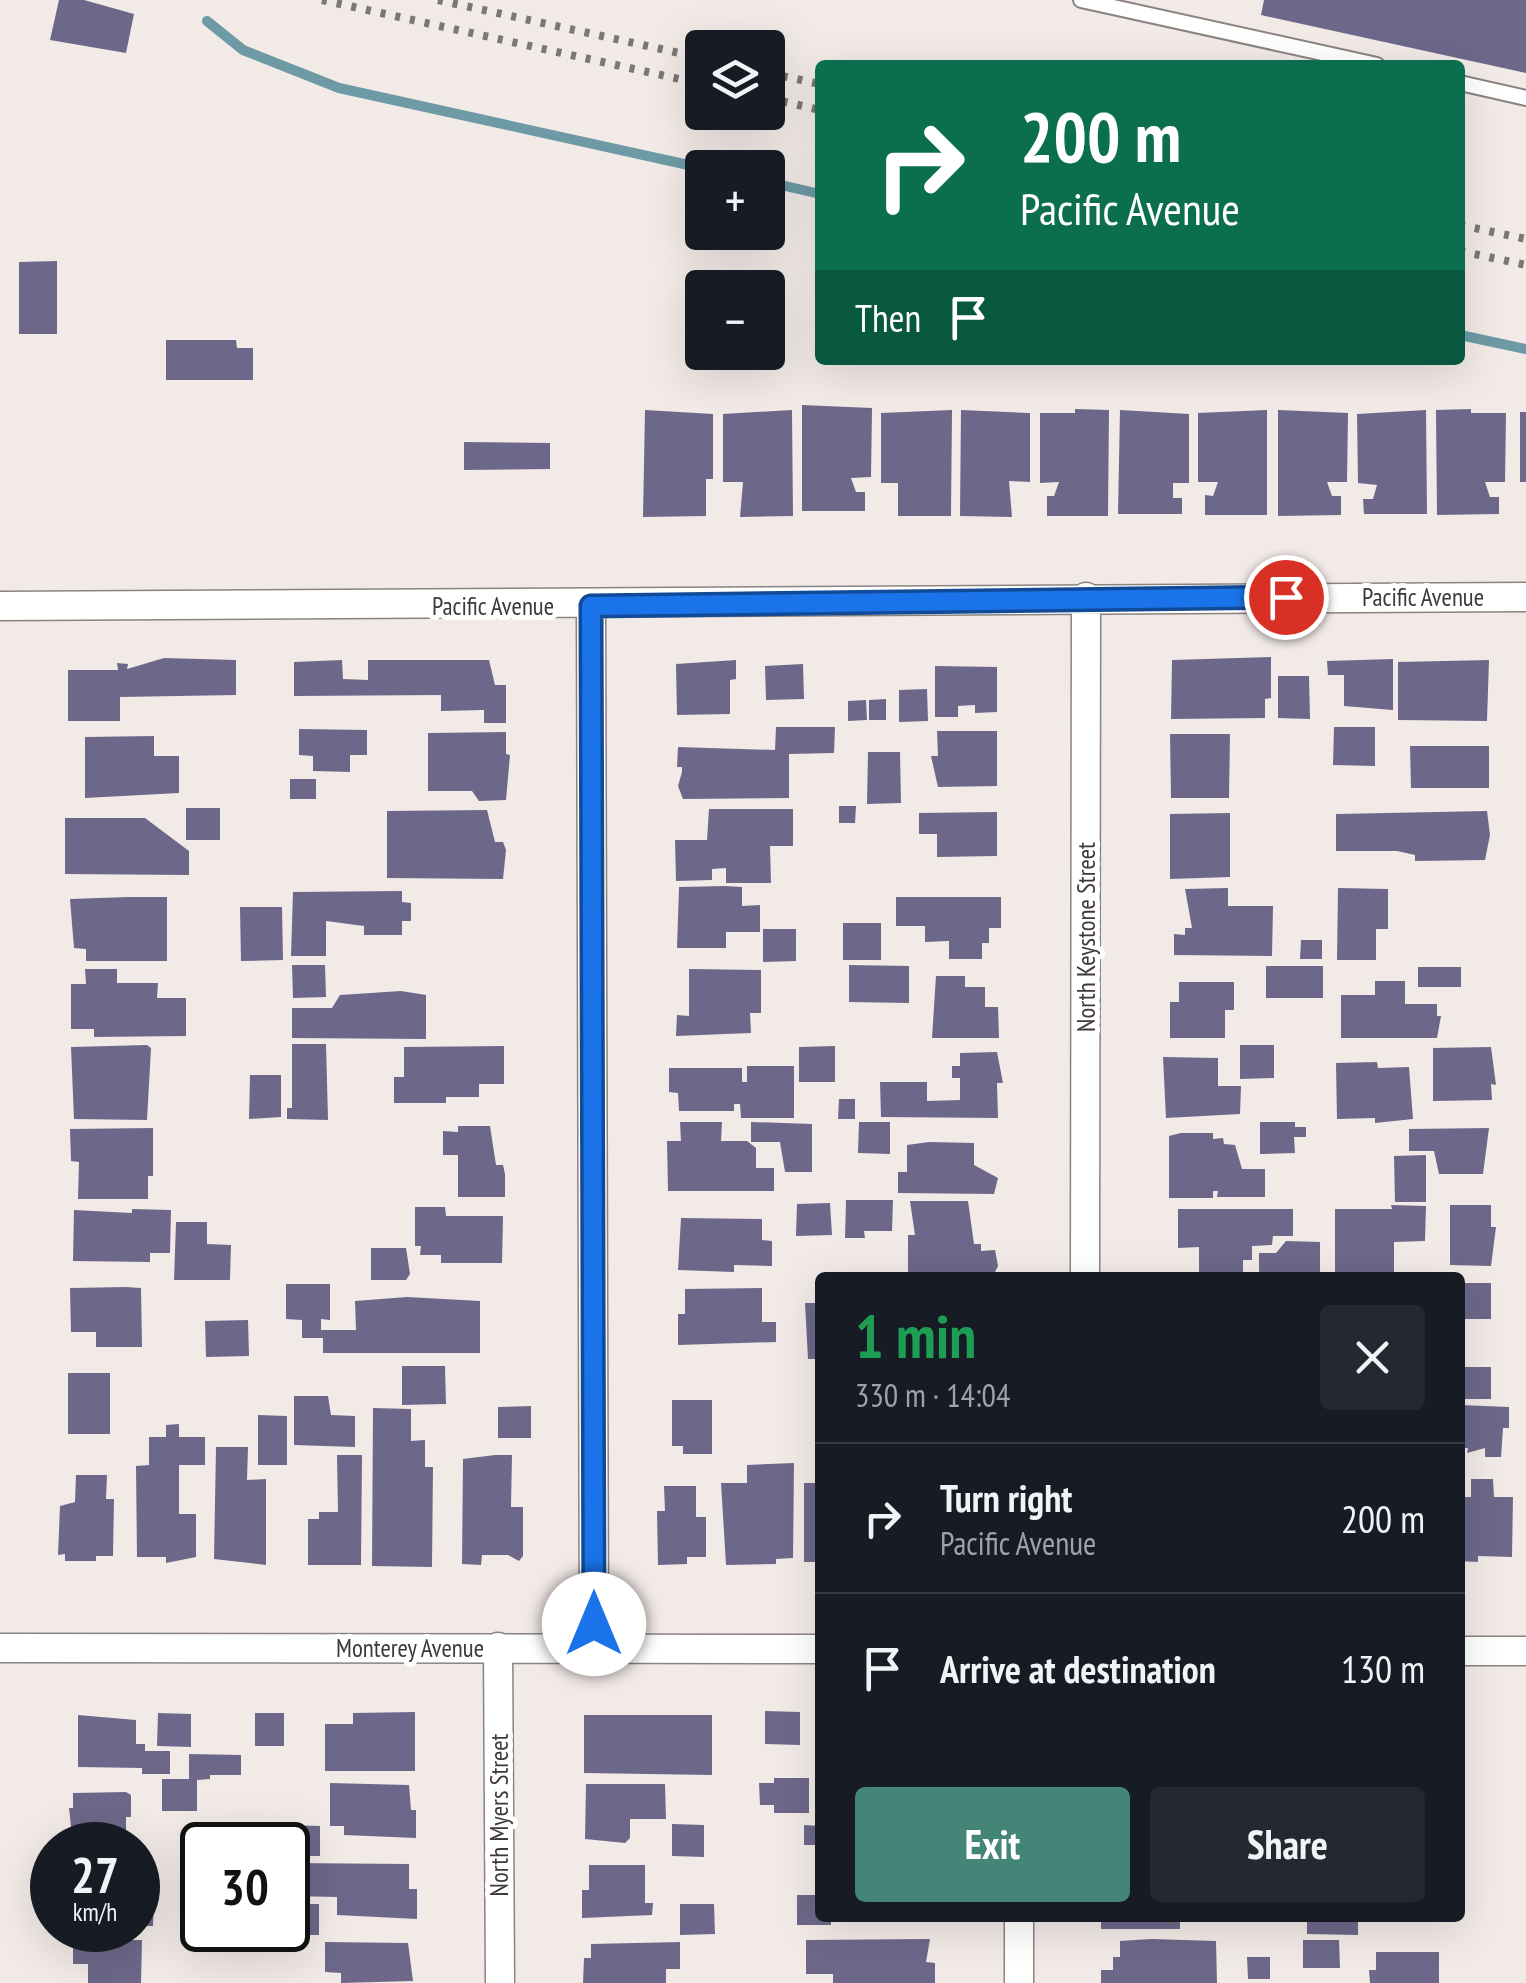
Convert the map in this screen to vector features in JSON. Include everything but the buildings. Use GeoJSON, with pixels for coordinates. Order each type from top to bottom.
{"type":"FeatureCollection","features":[{"type":"Feature","properties":{"kind":"street","name":"Pacific Avenue"},"geometry":{"type":"LineString","coordinates":[[0,606],[591,606],[1086,597],[1526,597]]}},
{"type":"Feature","properties":{"kind":"street","name":"North Keystone Street"},"geometry":{"type":"LineString","coordinates":[[1085,1272],[1086,597]]}},
{"type":"Feature","properties":{"kind":"street"},"geometry":{"type":"LineString","coordinates":[[591,606],[594,1647]]}},
{"type":"Feature","properties":{"kind":"street","name":"North Myers Street"},"geometry":{"type":"LineString","coordinates":[[498,1647],[500,1983]]}},
{"type":"Feature","properties":{"kind":"street","name":"Monterey Avenue"},"geometry":{"type":"LineString","coordinates":[[0,1648],[815,1648]]}},
{"type":"Feature","properties":{"kind":"street"},"geometry":{"type":"LineString","coordinates":[[1465,1651],[1526,1651]]}},
{"type":"Feature","properties":{"kind":"street"},"geometry":{"type":"LineString","coordinates":[[1019,1922],[1019,1983]]}},
{"type":"Feature","properties":{"kind":"lane"},"geometry":{"type":"LineString","coordinates":[[1082,0],[1354,60]]}},
{"type":"Feature","properties":{"kind":"lane"},"geometry":{"type":"LineString","coordinates":[[1465,84],[1526,98]]}},
{"type":"Feature","properties":{"kind":"waterway"},"geometry":{"type":"LineString","coordinates":[[207,21],[243,50],[339,88],[685,164]]}},
{"type":"Feature","properties":{"kind":"waterway"},"geometry":{"type":"LineString","coordinates":[[785,186],[815,193]]}},
{"type":"Feature","properties":{"kind":"waterway"},"geometry":{"type":"LineString","coordinates":[[1465,336],[1526,349]]}},
{"type":"Feature","properties":{"kind":"railway"},"geometry":{"type":"LineString","coordinates":[[322,0],[685,80]]}},
{"type":"Feature","properties":{"kind":"railway"},"geometry":{"type":"LineString","coordinates":[[438,0],[685,54]]}},
{"type":"Feature","properties":{"kind":"railway"},"geometry":{"type":"LineString","coordinates":[[785,77],[815,83]]}},
{"type":"Feature","properties":{"kind":"railway"},"geometry":{"type":"LineString","coordinates":[[785,102],[815,109]]}},
{"type":"Feature","properties":{"kind":"railway"},"geometry":{"type":"LineString","coordinates":[[1465,226],[1526,239]]}},
{"type":"Feature","properties":{"kind":"railway"},"geometry":{"type":"LineString","coordinates":[[1465,252],[1526,265]]}},
{"type":"Feature","properties":{"kind":"route"},"geometry":{"type":"LineString","coordinates":[[594,1624],[591,606],[1286,597]]}}]}
